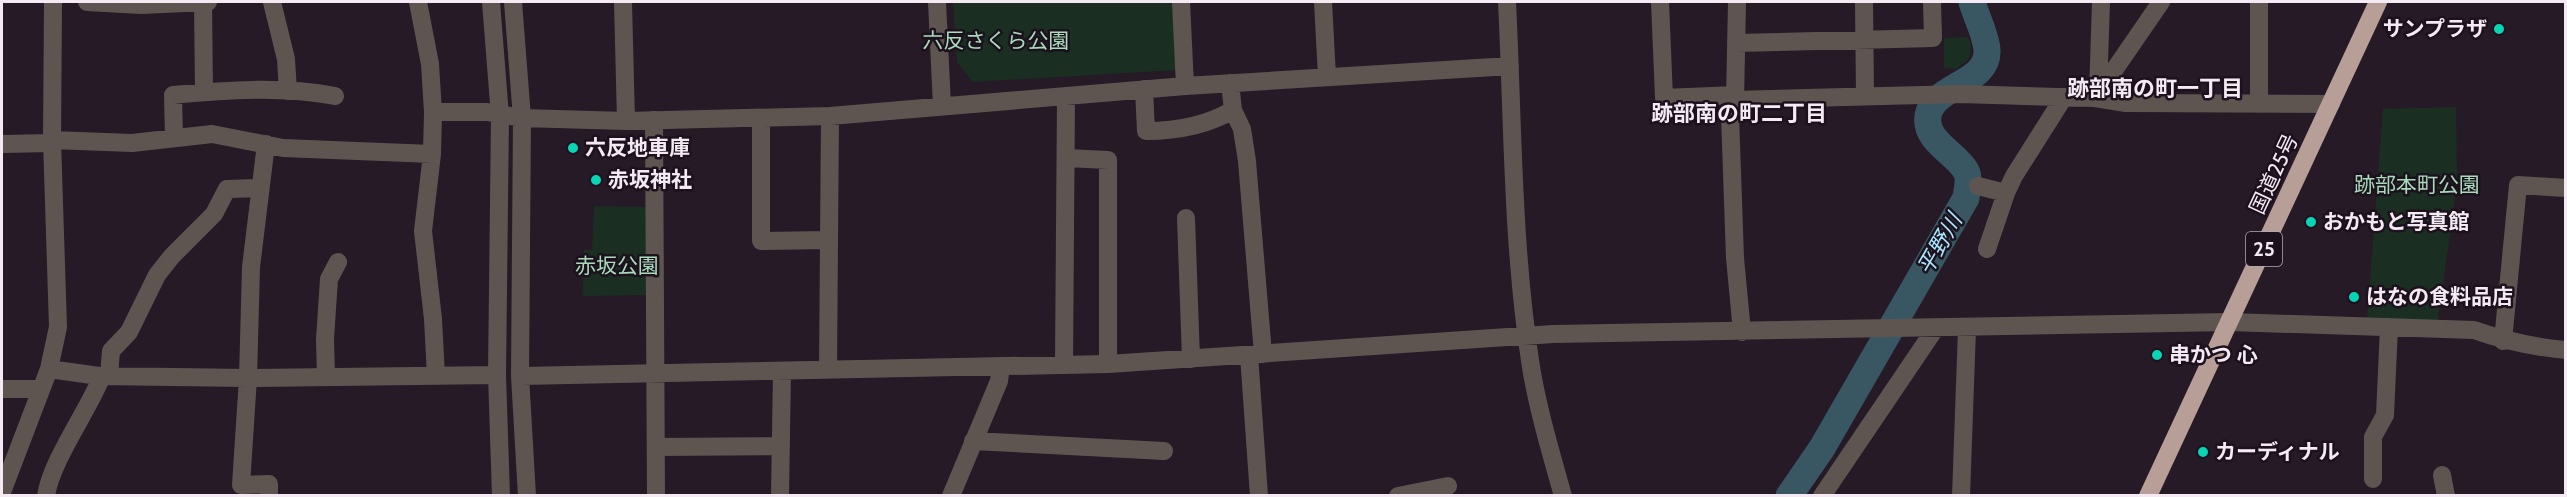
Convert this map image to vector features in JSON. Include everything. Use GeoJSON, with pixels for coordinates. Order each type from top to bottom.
{"type":"FeatureCollection","features":[{"type":"Feature","properties":{"kind":"highway","name":"国道25号"},"geometry":{"type":"LineString","coordinates":[[2148,495],[2378,2]]}},
{"type":"Feature","properties":{"kind":"street"},"geometry":{"type":"LineString","coordinates":[[2,492],[49,369],[58,327],[52,142],[54,2]]}},
{"type":"Feature","properties":{"kind":"street"},"geometry":{"type":"LineString","coordinates":[[87,2],[141,5],[205,2],[204,92]]}},
{"type":"Feature","properties":{"kind":"street"},"geometry":{"type":"LineString","coordinates":[[272,2],[286,59],[288,91]]}},
{"type":"Feature","properties":{"kind":"street"},"geometry":{"type":"LineString","coordinates":[[418,2],[430,64],[433,112],[432,154],[423,231],[433,319],[436,376]]}},
{"type":"Feature","properties":{"kind":"street"},"geometry":{"type":"LineString","coordinates":[[491,2],[500,116],[497,375],[501,495]]}},
{"type":"Feature","properties":{"kind":"street"},"geometry":{"type":"LineString","coordinates":[[513,2],[522,118],[520,376],[527,495]]}},
{"type":"Feature","properties":{"kind":"street"},"geometry":{"type":"LineString","coordinates":[[623,2],[626,120]]}},
{"type":"Feature","properties":{"kind":"street"},"geometry":{"type":"LineString","coordinates":[[937,2],[942,106]]}},
{"type":"Feature","properties":{"kind":"street"},"geometry":{"type":"LineString","coordinates":[[1181,2],[1185,86]]}},
{"type":"Feature","properties":{"kind":"street"},"geometry":{"type":"LineString","coordinates":[[1323,2],[1327,77]]}},
{"type":"Feature","properties":{"kind":"street"},"geometry":{"type":"LineString","coordinates":[[1507,2],[1514,194],[1527,336],[1532,369],[1563,495]]}},
{"type":"Feature","properties":{"kind":"street"},"geometry":{"type":"LineString","coordinates":[[1660,2],[1664,98],[1960,94],[2064,98],[2096,96],[2126,103],[2331,104]]}},
{"type":"Feature","properties":{"kind":"street"},"geometry":{"type":"LineString","coordinates":[[1737,2],[1735,97],[1730,115],[1735,258],[1742,332]]}},
{"type":"Feature","properties":{"kind":"street"},"geometry":{"type":"LineString","coordinates":[[1864,2],[1865,96]]}},
{"type":"Feature","properties":{"kind":"street"},"geometry":{"type":"LineString","coordinates":[[1736,43],[1933,38],[1932,2]]}},
{"type":"Feature","properties":{"kind":"street"},"geometry":{"type":"LineString","coordinates":[[2096,96],[2101,2]]}},
{"type":"Feature","properties":{"kind":"street"},"geometry":{"type":"LineString","coordinates":[[2096,96],[2160,2]]}},
{"type":"Feature","properties":{"kind":"street"},"geometry":{"type":"LineString","coordinates":[[2259,2],[2259,104]]}},
{"type":"Feature","properties":{"kind":"street"},"geometry":{"type":"LineString","coordinates":[[433,112],[487,112],[522,118],[626,120],[830,116],[1144,89],[1510,66]]}},
{"type":"Feature","properties":{"kind":"street"},"geometry":{"type":"LineString","coordinates":[[1230,83],[1233,110],[1242,129],[1247,161],[1256,355],[1258,495]]}},
{"type":"Feature","properties":{"kind":"street"},"geometry":{"type":"LineString","coordinates":[[1144,89],[1146,130],[1169,131],[1214,121],[1233,110]]}},
{"type":"Feature","properties":{"kind":"street"},"geometry":{"type":"LineString","coordinates":[[174,138],[173,95],[204,92],[288,91],[335,96]]}},
{"type":"Feature","properties":{"kind":"street"},"geometry":{"type":"LineString","coordinates":[[1064,365],[1066,96]]}},
{"type":"Feature","properties":{"kind":"street"},"geometry":{"type":"LineString","coordinates":[[1987,249],[2014,176],[2064,98]]}},
{"type":"Feature","properties":{"kind":"street"},"geometry":{"type":"LineString","coordinates":[[828,370],[830,116]]}},
{"type":"Feature","properties":{"kind":"street"},"geometry":{"type":"LineString","coordinates":[[761,118],[761,241],[829,240]]}},
{"type":"Feature","properties":{"kind":"street"},"geometry":{"type":"LineString","coordinates":[[654,120],[656,495]]}},
{"type":"Feature","properties":{"kind":"street"},"geometry":{"type":"LineString","coordinates":[[2,144],[132,143],[212,134],[266,144],[341,152],[432,154]]}},
{"type":"Feature","properties":{"kind":"street"},"geometry":{"type":"LineString","coordinates":[[266,144],[251,267],[248,378],[241,485],[269,484],[269,495]]}},
{"type":"Feature","properties":{"kind":"street"},"geometry":{"type":"LineString","coordinates":[[1066,158],[1108,160],[1108,364]]}},
{"type":"Feature","properties":{"kind":"street"},"geometry":{"type":"LineString","coordinates":[[2503,340],[2518,185],[2565,188]]}},
{"type":"Feature","properties":{"kind":"street"},"geometry":{"type":"LineString","coordinates":[[1978,186],[2006,193]]}},
{"type":"Feature","properties":{"kind":"street"},"geometry":{"type":"LineString","coordinates":[[46,495],[54,471],[106,376],[111,351],[129,332],[144,298],[162,268],[214,214],[227,189],[260,188]]}},
{"type":"Feature","properties":{"kind":"street"},"geometry":{"type":"LineString","coordinates":[[1186,218],[1191,359]]}},
{"type":"Feature","properties":{"kind":"street"},"geometry":{"type":"LineString","coordinates":[[326,377],[325,339],[329,279],[338,262]]}},
{"type":"Feature","properties":{"kind":"street"},"geometry":{"type":"LineString","coordinates":[[520,376],[1108,364],[1553,334],[1967,329],[2230,322],[2474,330],[2503,340],[2565,350]]}},
{"type":"Feature","properties":{"kind":"street"},"geometry":{"type":"LineString","coordinates":[[2373,479],[2373,437],[2385,415],[2389,327]]}},
{"type":"Feature","properties":{"kind":"street"},"geometry":{"type":"LineString","coordinates":[[1822,495],[1935,329]]}},
{"type":"Feature","properties":{"kind":"street"},"geometry":{"type":"LineString","coordinates":[[1961,495],[1967,329]]}},
{"type":"Feature","properties":{"kind":"street"},"geometry":{"type":"LineString","coordinates":[[951,495],[999,381],[1001,366]]}},
{"type":"Feature","properties":{"kind":"street"},"geometry":{"type":"LineString","coordinates":[[49,369],[106,376],[248,378],[497,375]]}},
{"type":"Feature","properties":{"kind":"street"},"geometry":{"type":"LineString","coordinates":[[780,495],[782,371]]}},
{"type":"Feature","properties":{"kind":"street"},"geometry":{"type":"LineString","coordinates":[[2,389],[41,389]]}},
{"type":"Feature","properties":{"kind":"street"},"geometry":{"type":"LineString","coordinates":[[973,441],[1164,451]]}},
{"type":"Feature","properties":{"kind":"street"},"geometry":{"type":"LineString","coordinates":[[656,447],[781,446]]}},
{"type":"Feature","properties":{"kind":"street"},"geometry":{"type":"LineString","coordinates":[[2442,475],[2446,495]]}},
{"type":"Feature","properties":{"kind":"street"},"geometry":{"type":"LineString","coordinates":[[1398,495],[1448,486]]}},
{"type":"Feature","properties":{"kind":"green space","name":"六反さくら公園"},"geometry":{"type":"Polygon","coordinates":[[[953,2],[1174,2],[1178,70],[973,82],[957,62],[953,2]]]}},
{"type":"Feature","properties":{"kind":"green space"},"geometry":{"type":"Polygon","coordinates":[[[1968,37],[1971,45],[1969,59],[1956,69],[1944,68],[1944,38],[1968,37]]]}},
{"type":"Feature","properties":{"kind":"green space","name":"跡部本町公園"},"geometry":{"type":"Polygon","coordinates":[[[2456,107],[2457,184],[2438,320],[2367,320],[2383,109],[2456,107]]]}},
{"type":"Feature","properties":{"kind":"green space","name":"赤坂公園"},"geometry":{"type":"Polygon","coordinates":[[[594,206],[646,207],[648,295],[583,296],[584,250],[592,250],[594,206]]]}},
{"type":"Feature","properties":{"kind":"waterway","name":"平野川"},"geometry":{"type":"LineString","coordinates":[[1789,496],[1822,448],[1966,198],[1968,181],[1966,171],[1931,133],[1928,116],[1932,106],[1940,97],[1971,78],[1985,61],[1986,44],[1972,2]]}},
{"type":"Feature","properties":{"kind":"place","name":"サンプラザ"},"geometry":{"type":"Point","coordinates":[2499,29]}},
{"type":"Feature","properties":{"kind":"place","name":"六反地車庫"},"geometry":{"type":"Point","coordinates":[573,148]}},
{"type":"Feature","properties":{"kind":"place","name":"赤坂神社"},"geometry":{"type":"Point","coordinates":[596,180]}},
{"type":"Feature","properties":{"kind":"place","name":"おかもと写真館"},"geometry":{"type":"Point","coordinates":[2311,222]}},
{"type":"Feature","properties":{"kind":"place","name":"はなの食料品店"},"geometry":{"type":"Point","coordinates":[2354,297]}},
{"type":"Feature","properties":{"kind":"place","name":"串かつ 心"},"geometry":{"type":"Point","coordinates":[2157,355]}},
{"type":"Feature","properties":{"kind":"place","name":"カーディナル"},"geometry":{"type":"Point","coordinates":[2203,452]}},
{"type":"Feature","properties":{"kind":"district","name":"跡部南の町一丁目"},"geometry":{"type":"Point","coordinates":[2155,88]}},
{"type":"Feature","properties":{"kind":"district","name":"跡部南の町二丁目"},"geometry":{"type":"Point","coordinates":[1739,113]}}]}
